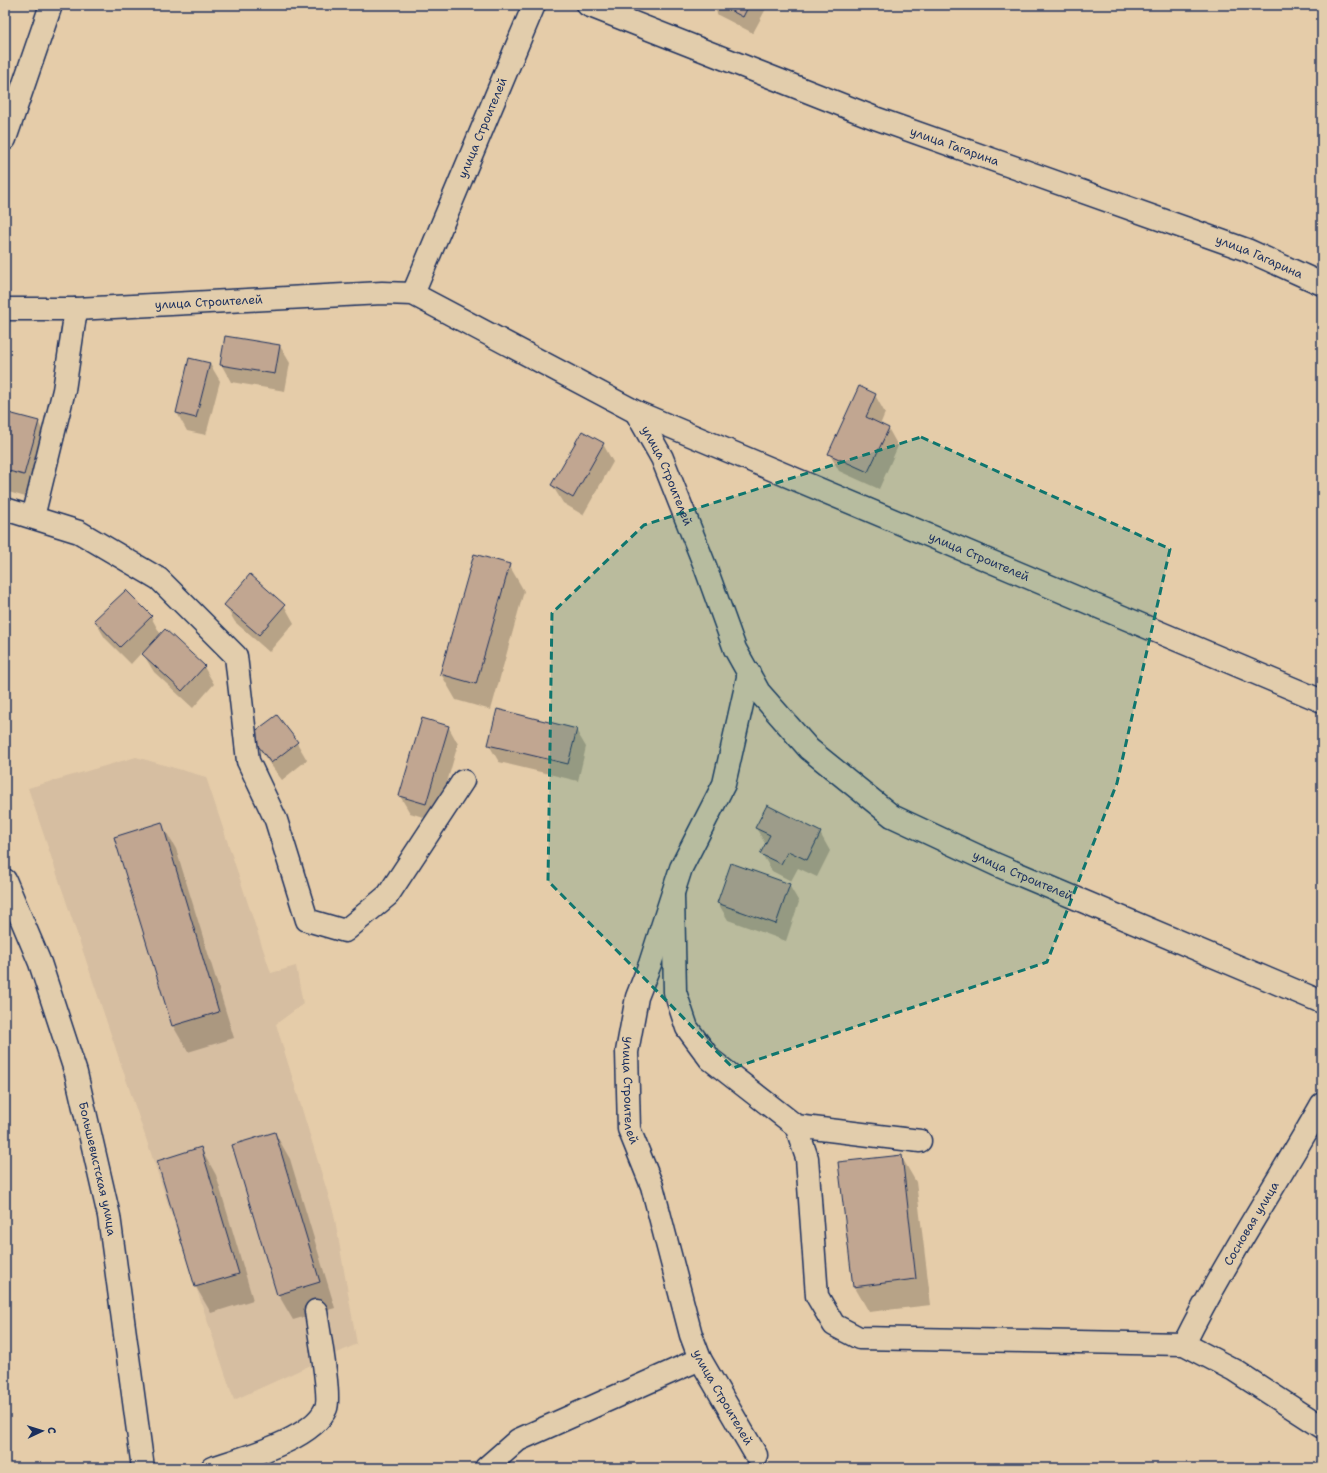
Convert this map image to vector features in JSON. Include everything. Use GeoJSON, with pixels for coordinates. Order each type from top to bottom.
{"type":"FeatureCollection","features":[{"type":"Feature","properties":{"kind":"street"},"geometry":{"type":"LineString","coordinates":[[5,139],[51,5]]}},
{"type":"Feature","properties":{"kind":"street","name":"улица Строителей"},"geometry":{"type":"LineString","coordinates":[[413,294],[534,5]]}},
{"type":"Feature","properties":{"kind":"street","name":"улица Гагарина"},"geometry":{"type":"LineString","coordinates":[[588,5],[875,118],[1247,250],[1322,284]]}},
{"type":"Feature","properties":{"kind":"street","name":"улица Строителей"},"geometry":{"type":"LineString","coordinates":[[5,309],[76,309],[382,293],[413,294],[636,412],[1322,701]]}},
{"type":"Feature","properties":{"kind":"street"},"geometry":{"type":"LineString","coordinates":[[33,517],[64,390],[76,309]]}},
{"type":"Feature","properties":{"kind":"street","name":"улица Строителей"},"geometry":{"type":"LineString","coordinates":[[636,412],[662,458],[706,566],[735,648],[759,692],[809,749],[892,816],[997,866],[1322,1002]]}},
{"type":"Feature","properties":{"kind":"street"},"geometry":{"type":"LineString","coordinates":[[5,508],[79,532],[159,579],[236,656],[248,761],[276,820],[307,920],[345,931],[388,895],[463,781]]}},
{"type":"Feature","properties":{"kind":"street","name":"улица Строителей"},"geometry":{"type":"LineString","coordinates":[[749,673],[724,784],[681,868],[673,896],[637,997],[627,1052],[629,1129],[652,1186],[691,1335],[700,1359],[756,1455]]}},
{"type":"Feature","properties":{"kind":"street","name":"Большевистская улица"},"geometry":{"type":"LineString","coordinates":[[5,880],[40,963],[76,1073],[109,1216],[144,1468]]}},
{"type":"Feature","properties":{"kind":"street"},"geometry":{"type":"LineString","coordinates":[[673,896],[675,992],[687,1028],[710,1059],[796,1126],[920,1141]]}},
{"type":"Feature","properties":{"kind":"street","name":"Сосновая улица"},"geometry":{"type":"LineString","coordinates":[[1184,1344],[1207,1298],[1292,1157],[1322,1104]]}},
{"type":"Feature","properties":{"kind":"street"},"geometry":{"type":"LineString","coordinates":[[796,1126],[807,1158],[817,1296],[834,1325],[859,1338],[1184,1344],[1234,1370],[1322,1427]]}},
{"type":"Feature","properties":{"kind":"street"},"geometry":{"type":"LineString","coordinates":[[212,1468],[261,1451],[297,1436],[313,1425],[326,1408],[326,1385],[316,1310]]}},
{"type":"Feature","properties":{"kind":"street"},"geometry":{"type":"LineString","coordinates":[[486,1468],[518,1440],[700,1359]]}},
{"type":"Feature","properties":{"kind":"highlighted area"},"geometry":{"type":"Polygon","coordinates":[[[921,437],[1170,549],[1117,783],[1047,962],[733,1068],[548,881],[552,613],[644,525],[921,437]]]}},
{"type":"Feature","properties":{"kind":"shaded area"},"geometry":{"type":"Polygon","coordinates":[[[136,757],[206,777],[271,973],[296,966],[303,1004],[276,1024],[334,1214],[357,1344],[234,1400],[28,788],[136,757]]]}},
{"type":"Feature","properties":{"kind":"building"},"geometry":{"type":"Polygon","coordinates":[[[720,5],[749,5],[743,17],[720,5]]]}},
{"type":"Feature","properties":{"kind":"building"},"geometry":{"type":"Polygon","coordinates":[[[225,336],[280,345],[275,374],[220,365],[225,336]]]}},
{"type":"Feature","properties":{"kind":"building"},"geometry":{"type":"Polygon","coordinates":[[[189,358],[210,363],[196,418],[176,413],[189,358]]]}},
{"type":"Feature","properties":{"kind":"building"},"geometry":{"type":"Polygon","coordinates":[[[859,386],[876,394],[866,417],[889,428],[868,472],[828,454],[859,386]]]}},
{"type":"Feature","properties":{"kind":"building"},"geometry":{"type":"Polygon","coordinates":[[[5,412],[39,421],[24,475],[5,470],[5,412]]]}},
{"type":"Feature","properties":{"kind":"building"},"geometry":{"type":"Polygon","coordinates":[[[582,431],[604,443],[573,498],[551,485],[582,431]]]}},
{"type":"Feature","properties":{"kind":"building"},"geometry":{"type":"Polygon","coordinates":[[[474,554],[510,564],[476,684],[440,674],[474,554]]]}},
{"type":"Feature","properties":{"kind":"building"},"geometry":{"type":"Polygon","coordinates":[[[250,574],[285,605],[259,635],[224,605],[250,574]]]}},
{"type":"Feature","properties":{"kind":"building"},"geometry":{"type":"Polygon","coordinates":[[[126,590],[152,616],[120,647],[94,620],[126,590]]]}},
{"type":"Feature","properties":{"kind":"building"},"geometry":{"type":"Polygon","coordinates":[[[165,629],[205,666],[182,691],[142,654],[165,629]]]}},
{"type":"Feature","properties":{"kind":"building"},"geometry":{"type":"Polygon","coordinates":[[[497,709],[577,729],[568,764],[488,745],[497,709]]]}},
{"type":"Feature","properties":{"kind":"building"},"geometry":{"type":"Polygon","coordinates":[[[277,715],[298,742],[271,763],[250,735],[277,715]]]}},
{"type":"Feature","properties":{"kind":"building"},"geometry":{"type":"Polygon","coordinates":[[[422,718],[449,726],[426,804],[399,796],[422,718]]]}},
{"type":"Feature","properties":{"kind":"building"},"geometry":{"type":"Polygon","coordinates":[[[767,805],[821,832],[807,860],[788,851],[781,864],[760,854],[770,835],[755,828],[767,805]]]}},
{"type":"Feature","properties":{"kind":"building"},"geometry":{"type":"Polygon","coordinates":[[[162,822],[219,1012],[172,1026],[114,837],[162,822]]]}},
{"type":"Feature","properties":{"kind":"building"},"geometry":{"type":"Polygon","coordinates":[[[731,863],[790,884],[776,924],[717,903],[731,863]]]}},
{"type":"Feature","properties":{"kind":"building"},"geometry":{"type":"Polygon","coordinates":[[[275,1132],[320,1282],[277,1295],[232,1145],[275,1132]]]}},
{"type":"Feature","properties":{"kind":"building"},"geometry":{"type":"Polygon","coordinates":[[[201,1147],[239,1274],[195,1287],[157,1161],[201,1147]]]}},
{"type":"Feature","properties":{"kind":"building"},"geometry":{"type":"Polygon","coordinates":[[[902,1155],[916,1279],[853,1287],[838,1162],[902,1155]]]}}]}
